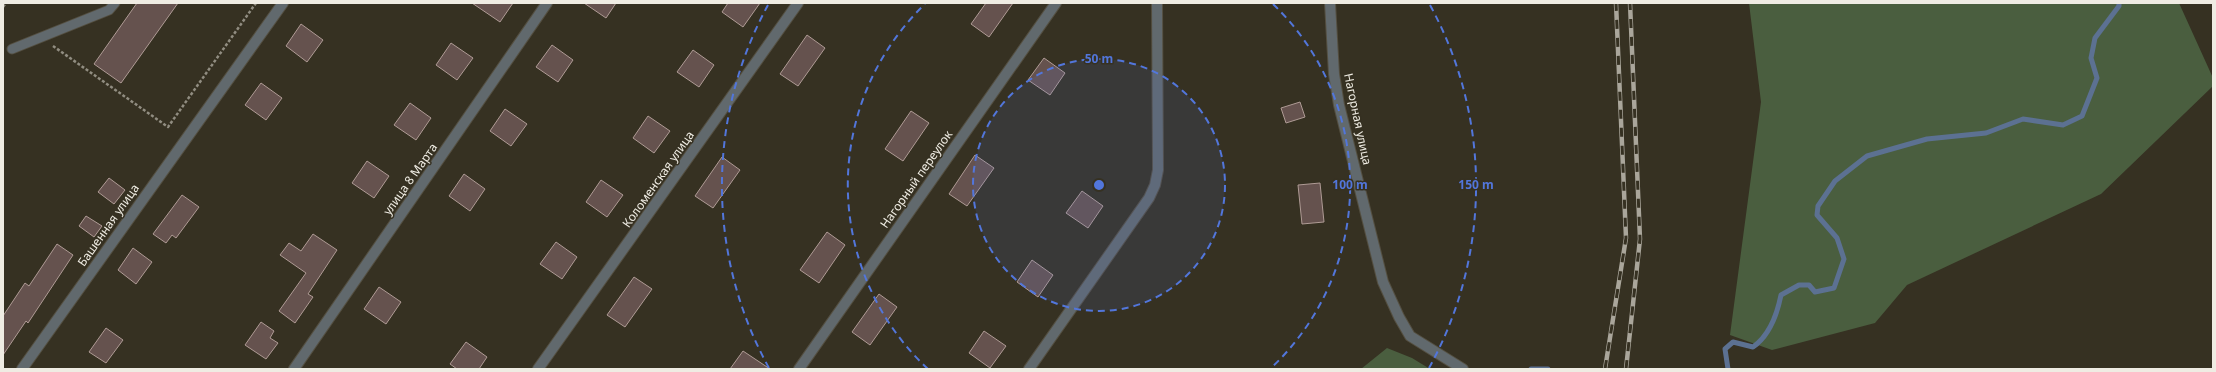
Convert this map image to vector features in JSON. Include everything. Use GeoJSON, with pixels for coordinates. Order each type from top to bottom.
{"type":"FeatureCollection","features":[{"type":"Feature","properties":{"kind":"street","name":"Башенная улица"},"geometry":{"type":"LineString","coordinates":[[22,369],[283,3]]}},
{"type":"Feature","properties":{"kind":"street","name":"улица 8 Марта"},"geometry":{"type":"LineString","coordinates":[[294,369],[547,3]]}},
{"type":"Feature","properties":{"kind":"street","name":"Коломенская улица"},"geometry":{"type":"LineString","coordinates":[[538,369],[798,3]]}},
{"type":"Feature","properties":{"kind":"street","name":"Нагорный переулок"},"geometry":{"type":"LineString","coordinates":[[799,369],[1056,3]]}},
{"type":"Feature","properties":{"kind":"street"},"geometry":{"type":"LineString","coordinates":[[1029,369],[1149,198],[1155,185],[1158,170],[1157,3]]}},
{"type":"Feature","properties":{"kind":"street","name":"Нагорная улица"},"geometry":{"type":"LineString","coordinates":[[1330,3],[1334,74],[1339,105],[1383,282],[1399,317],[1410,336],[1463,369]]}},
{"type":"Feature","properties":{"kind":"lane"},"geometry":{"type":"LineString","coordinates":[[12,48],[109,10],[115,3]]}},
{"type":"Feature","properties":{"kind":"path"},"geometry":{"type":"LineString","coordinates":[[3,8],[6,3]]}},
{"type":"Feature","properties":{"kind":"path"},"geometry":{"type":"LineString","coordinates":[[40,37],[168,127],[256,3]]}},
{"type":"Feature","properties":{"kind":"green space"},"geometry":{"type":"Polygon","coordinates":[[[1749,3],[2179,3],[2213,78],[2213,86],[2101,194],[1907,285],[1875,323],[1772,350],[1730,335],[1761,102],[1749,3]]]}},
{"type":"Feature","properties":{"kind":"green space"},"geometry":{"type":"Polygon","coordinates":[[[1387,348],[1412,358],[1430,369],[1361,369],[1387,348]]]}},
{"type":"Feature","properties":{"kind":"building"},"geometry":{"type":"Polygon","coordinates":[[[137,3],[178,3],[121,83],[94,64],[137,3]]]}},
{"type":"Feature","properties":{"kind":"building"},"geometry":{"type":"Polygon","coordinates":[[[472,3],[513,3],[500,22],[472,3]]]}},
{"type":"Feature","properties":{"kind":"building"},"geometry":{"type":"Polygon","coordinates":[[[584,3],[616,3],[606,18],[584,3]]]}},
{"type":"Feature","properties":{"kind":"building"},"geometry":{"type":"Polygon","coordinates":[[[728,3],[760,3],[743,27],[722,12],[728,3]]]}},
{"type":"Feature","properties":{"kind":"building"},"geometry":{"type":"Polygon","coordinates":[[[986,3],[1013,3],[989,37],[971,24],[986,3]]]}},
{"type":"Feature","properties":{"kind":"building"},"geometry":{"type":"Polygon","coordinates":[[[301,24],[323,40],[307,62],[286,46],[301,24]]]}},
{"type":"Feature","properties":{"kind":"building"},"geometry":{"type":"Polygon","coordinates":[[[807,35],[825,48],[798,86],[780,74],[807,35]]]}},
{"type":"Feature","properties":{"kind":"building"},"geometry":{"type":"Polygon","coordinates":[[[451,43],[473,58],[457,80],[436,65],[451,43]]]}},
{"type":"Feature","properties":{"kind":"building"},"geometry":{"type":"Polygon","coordinates":[[[552,45],[573,60],[558,82],[536,67],[552,45]]]}},
{"type":"Feature","properties":{"kind":"building"},"geometry":{"type":"Polygon","coordinates":[[[693,50],[714,65],[699,87],[677,72],[693,50]]]}},
{"type":"Feature","properties":{"kind":"building"},"geometry":{"type":"Polygon","coordinates":[[[1044,58],[1065,73],[1050,95],[1028,80],[1044,58]]]}},
{"type":"Feature","properties":{"kind":"building"},"geometry":{"type":"Polygon","coordinates":[[[261,83],[282,98],[266,120],[245,105],[261,83]]]}},
{"type":"Feature","properties":{"kind":"building"},"geometry":{"type":"Polygon","coordinates":[[[1300,102],[1305,117],[1286,123],[1281,108],[1300,102]]]}},
{"type":"Feature","properties":{"kind":"building"},"geometry":{"type":"Polygon","coordinates":[[[410,103],[431,118],[416,140],[394,125],[410,103]]]}},
{"type":"Feature","properties":{"kind":"building"},"geometry":{"type":"Polygon","coordinates":[[[505,109],[527,124],[511,146],[490,131],[505,109]]]}},
{"type":"Feature","properties":{"kind":"building"},"geometry":{"type":"Polygon","coordinates":[[[911,111],[929,123],[903,161],[885,149],[911,111]]]}},
{"type":"Feature","properties":{"kind":"building"},"geometry":{"type":"Polygon","coordinates":[[[648,116],[670,131],[654,153],[633,138],[648,116]]]}},
{"type":"Feature","properties":{"kind":"building"},"geometry":{"type":"Polygon","coordinates":[[[975,155],[994,168],[967,206],[949,194],[975,155]]]}},
{"type":"Feature","properties":{"kind":"building"},"geometry":{"type":"Polygon","coordinates":[[[722,157],[740,170],[713,208],[695,196],[722,157]]]}},
{"type":"Feature","properties":{"kind":"building"},"geometry":{"type":"Polygon","coordinates":[[[367,161],[389,176],[374,198],[352,183],[367,161]]]}},
{"type":"Feature","properties":{"kind":"building"},"geometry":{"type":"Polygon","coordinates":[[[464,174],[485,189],[470,211],[449,196],[464,174]]]}},
{"type":"Feature","properties":{"kind":"building"},"geometry":{"type":"Polygon","coordinates":[[[109,178],[125,190],[114,204],[98,192],[109,178]]]}},
{"type":"Feature","properties":{"kind":"building"},"geometry":{"type":"Polygon","coordinates":[[[601,180],[623,195],[607,217],[586,202],[601,180]]]}},
{"type":"Feature","properties":{"kind":"building"},"geometry":{"type":"Polygon","coordinates":[[[1320,183],[1324,222],[1302,224],[1298,185],[1320,183]]]}},
{"type":"Feature","properties":{"kind":"building"},"geometry":{"type":"Polygon","coordinates":[[[1082,191],[1103,206],[1088,228],[1066,213],[1082,191]]]}},
{"type":"Feature","properties":{"kind":"building"},"geometry":{"type":"Polygon","coordinates":[[[182,195],[199,207],[176,238],[172,235],[166,243],[153,234],[182,195]]]}},
{"type":"Feature","properties":{"kind":"building"},"geometry":{"type":"Polygon","coordinates":[[[86,216],[102,226],[94,237],[79,226],[86,216]]]}},
{"type":"Feature","properties":{"kind":"building"},"geometry":{"type":"Polygon","coordinates":[[[827,232],[845,245],[819,283],[800,270],[827,232]]]}},
{"type":"Feature","properties":{"kind":"building"},"geometry":{"type":"Polygon","coordinates":[[[313,234],[337,250],[308,294],[313,297],[295,323],[279,311],[306,273],[280,255],[289,243],[301,251],[313,234]]]}},
{"type":"Feature","properties":{"kind":"building"},"geometry":{"type":"Polygon","coordinates":[[[556,242],[577,257],[562,279],[540,264],[556,242]]]}},
{"type":"Feature","properties":{"kind":"building"},"geometry":{"type":"Polygon","coordinates":[[[57,244],[73,255],[28,323],[26,321],[3,355],[3,316],[25,283],[29,286],[57,244]]]}},
{"type":"Feature","properties":{"kind":"building"},"geometry":{"type":"Polygon","coordinates":[[[133,248],[152,262],[136,284],[118,270],[133,248]]]}},
{"type":"Feature","properties":{"kind":"building"},"geometry":{"type":"Polygon","coordinates":[[[1032,260],[1053,275],[1038,297],[1017,282],[1032,260]]]}},
{"type":"Feature","properties":{"kind":"building"},"geometry":{"type":"Polygon","coordinates":[[[634,277],[652,289],[625,327],[607,315],[634,277]]]}},
{"type":"Feature","properties":{"kind":"building"},"geometry":{"type":"Polygon","coordinates":[[[379,287],[401,302],[386,324],[364,309],[379,287]]]}},
{"type":"Feature","properties":{"kind":"building"},"geometry":{"type":"Polygon","coordinates":[[[879,294],[897,307],[870,345],[852,332],[879,294]]]}},
{"type":"Feature","properties":{"kind":"building"},"geometry":{"type":"Polygon","coordinates":[[[261,322],[274,331],[270,338],[278,343],[266,359],[245,345],[261,322]]]}},
{"type":"Feature","properties":{"kind":"building"},"geometry":{"type":"Polygon","coordinates":[[[106,328],[123,340],[106,363],[89,352],[106,328]]]}},
{"type":"Feature","properties":{"kind":"building"},"geometry":{"type":"Polygon","coordinates":[[[984,331],[1006,346],[990,368],[969,353],[984,331]]]}},
{"type":"Feature","properties":{"kind":"building"},"geometry":{"type":"Polygon","coordinates":[[[466,342],[487,357],[479,369],[457,369],[450,364],[466,342]]]}},
{"type":"Feature","properties":{"kind":"building"},"geometry":{"type":"Polygon","coordinates":[[[743,351],[770,369],[730,369],[743,351]]]}},
{"type":"Feature","properties":{"kind":"waterway"},"geometry":{"type":"LineString","coordinates":[[1728,369],[1725,349],[1733,342],[1753,347],[1759,342],[1772,324],[1781,295],[1799,285],[1809,285],[1815,292],[1834,288],[1844,259],[1837,238],[1817,215],[1818,206],[1835,181],[1867,156],[1927,139],[1986,133],[2023,119],[2063,125],[2082,116],[2097,78],[2091,58],[2095,38],[2119,6],[2119,3]]}},
{"type":"Feature","properties":{"kind":"waterway"},"geometry":{"type":"LineString","coordinates":[[1531,369],[1548,369]]}},
{"type":"Feature","properties":{"kind":"railway"},"geometry":{"type":"LineString","coordinates":[[1605,369],[1626,238],[1616,3]]}},
{"type":"Feature","properties":{"kind":"railway"},"geometry":{"type":"LineString","coordinates":[[1626,369],[1640,239],[1630,3]]}}]}
